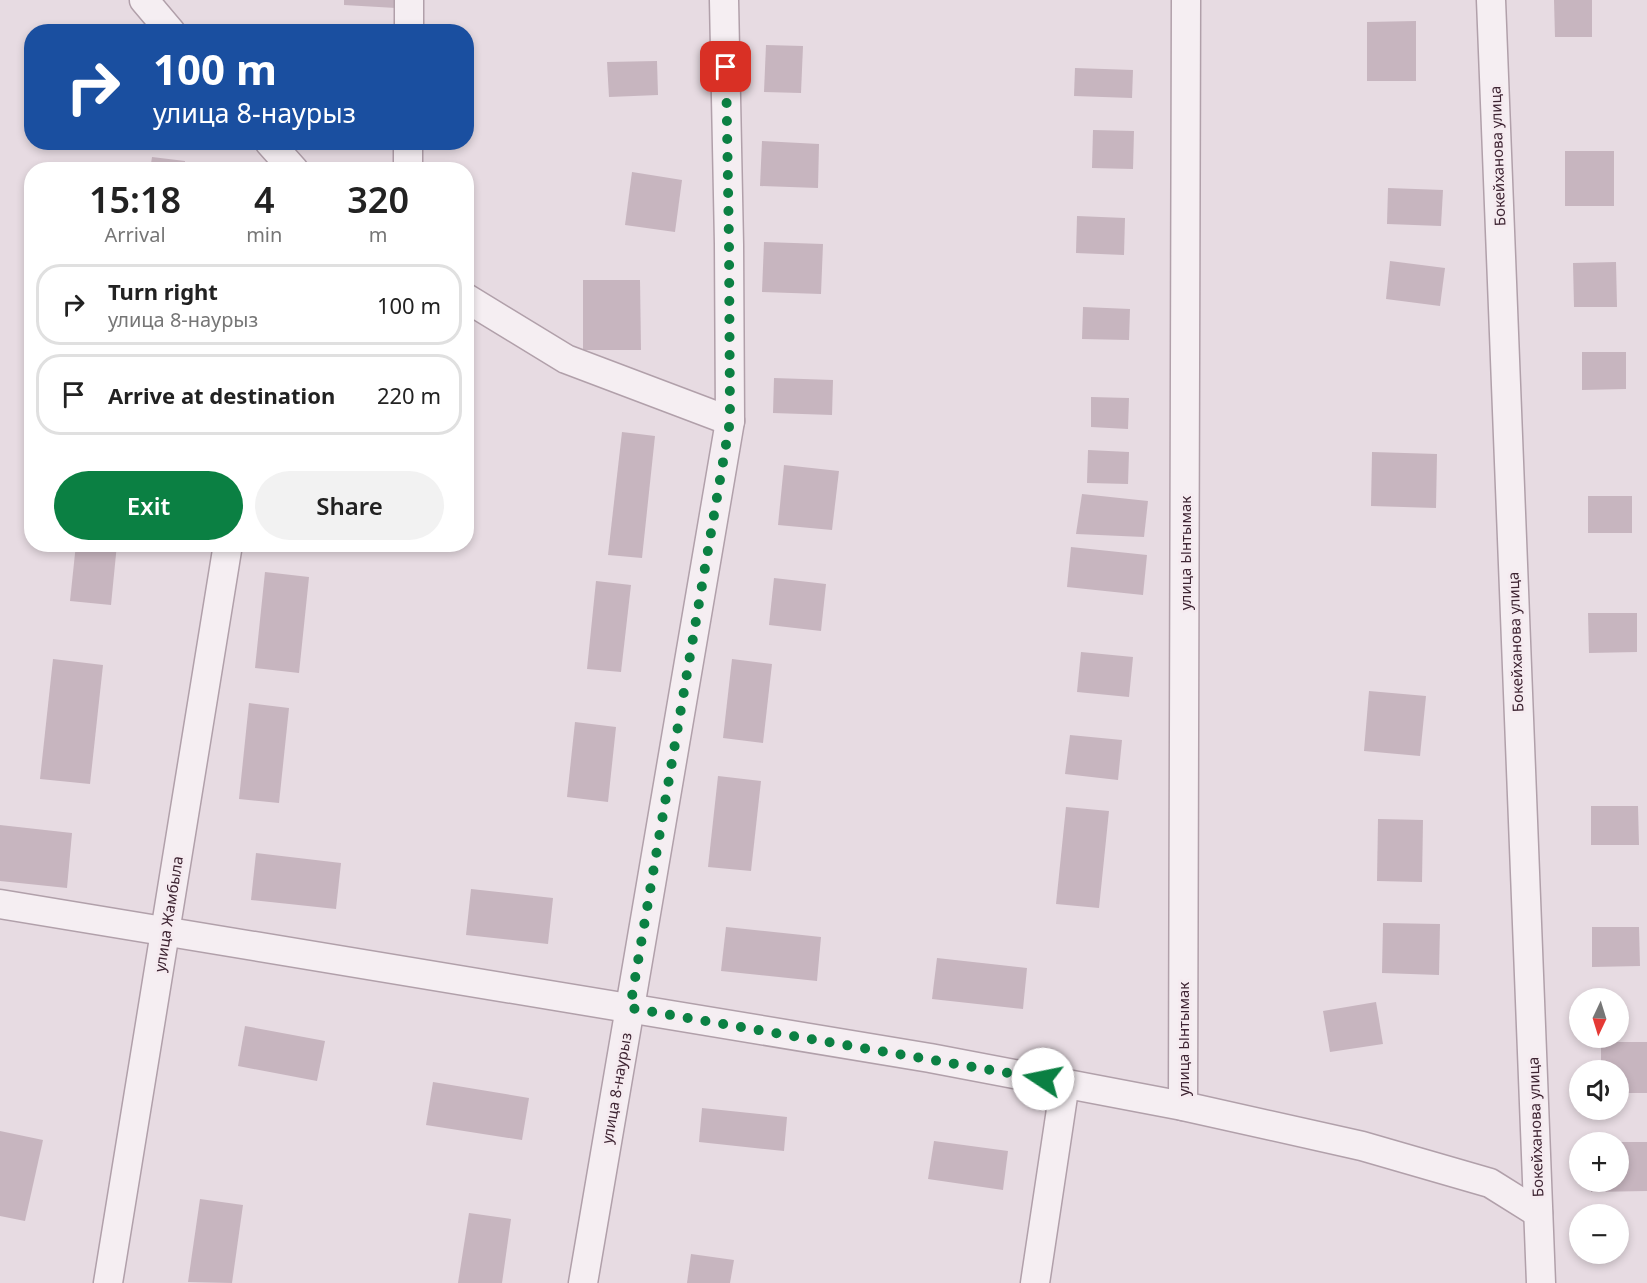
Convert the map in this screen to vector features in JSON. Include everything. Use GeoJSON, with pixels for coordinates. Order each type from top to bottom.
{"type":"FeatureCollection","features":[{"type":"Feature","properties":{"kind":"street"},"geometry":{"type":"LineString","coordinates":[[144,0],[164,24]]}},
{"type":"Feature","properties":{"kind":"street"},"geometry":{"type":"LineString","coordinates":[[409,0],[409,24]]}},
{"type":"Feature","properties":{"kind":"street","name":"улица 8-наурыз"},"geometry":{"type":"LineString","coordinates":[[583,1283],[730,421],[724,0]]}},
{"type":"Feature","properties":{"kind":"street","name":"улица Ынтымак"},"geometry":{"type":"LineString","coordinates":[[1183,1106],[1186,0]]}},
{"type":"Feature","properties":{"kind":"street","name":"Бокейханова улица"},"geometry":{"type":"LineString","coordinates":[[1491,0],[1541,1283]]}},
{"type":"Feature","properties":{"kind":"street"},"geometry":{"type":"LineString","coordinates":[[275,150],[285,162]]}},
{"type":"Feature","properties":{"kind":"street"},"geometry":{"type":"LineString","coordinates":[[474,303],[566,359],[730,421]]}},
{"type":"Feature","properties":{"kind":"street","name":"улица Жамбыла"},"geometry":{"type":"LineString","coordinates":[[108,1283],[227,552]]}},
{"type":"Feature","properties":{"kind":"street"},"geometry":{"type":"LineString","coordinates":[[0,904],[930,1058],[1183,1106],[1362,1146],[1491,1183],[1538,1213]]}},
{"type":"Feature","properties":{"kind":"street"},"geometry":{"type":"LineString","coordinates":[[1035,1283],[1065,1083]]}},
{"type":"Feature","properties":{"kind":"building"},"geometry":{"type":"Polygon","coordinates":[[[344,0],[396,0],[396,8],[344,5],[344,0]]]}},
{"type":"Feature","properties":{"kind":"building"},"geometry":{"type":"Polygon","coordinates":[[[1554,0],[1592,0],[1592,37],[1555,37],[1554,0]]]}},
{"type":"Feature","properties":{"kind":"building"},"geometry":{"type":"Polygon","coordinates":[[[1416,21],[1416,81],[1367,81],[1367,22],[1416,21]]]}},
{"type":"Feature","properties":{"kind":"building"},"geometry":{"type":"Polygon","coordinates":[[[766,45],[803,46],[801,93],[764,92],[766,45]]]}},
{"type":"Feature","properties":{"kind":"building"},"geometry":{"type":"Polygon","coordinates":[[[657,61],[658,95],[609,97],[607,62],[657,61]]]}},
{"type":"Feature","properties":{"kind":"building"},"geometry":{"type":"Polygon","coordinates":[[[1075,68],[1133,70],[1132,98],[1074,96],[1075,68]]]}},
{"type":"Feature","properties":{"kind":"building"},"geometry":{"type":"Polygon","coordinates":[[[1093,130],[1134,131],[1133,169],[1092,168],[1093,130]]]}},
{"type":"Feature","properties":{"kind":"building"},"geometry":{"type":"Polygon","coordinates":[[[762,141],[819,144],[818,188],[760,186],[762,141]]]}},
{"type":"Feature","properties":{"kind":"building"},"geometry":{"type":"Polygon","coordinates":[[[1565,151],[1614,151],[1614,206],[1565,206],[1565,151]]]}},
{"type":"Feature","properties":{"kind":"building"},"geometry":{"type":"Polygon","coordinates":[[[152,157],[185,161],[185,162],[151,162],[152,157]]]}},
{"type":"Feature","properties":{"kind":"building"},"geometry":{"type":"Polygon","coordinates":[[[632,172],[682,180],[675,232],[625,225],[632,172]]]}},
{"type":"Feature","properties":{"kind":"building"},"geometry":{"type":"Polygon","coordinates":[[[1388,188],[1443,190],[1441,226],[1387,224],[1388,188]]]}},
{"type":"Feature","properties":{"kind":"building"},"geometry":{"type":"Polygon","coordinates":[[[1077,216],[1125,218],[1124,255],[1076,253],[1077,216]]]}},
{"type":"Feature","properties":{"kind":"building"},"geometry":{"type":"Polygon","coordinates":[[[764,242],[823,244],[821,294],[762,292],[764,242]]]}},
{"type":"Feature","properties":{"kind":"building"},"geometry":{"type":"Polygon","coordinates":[[[1390,261],[1445,268],[1440,306],[1386,299],[1390,261]]]}},
{"type":"Feature","properties":{"kind":"building"},"geometry":{"type":"Polygon","coordinates":[[[1616,262],[1617,307],[1574,307],[1573,263],[1616,262]]]}},
{"type":"Feature","properties":{"kind":"building"},"geometry":{"type":"Polygon","coordinates":[[[583,280],[640,280],[641,350],[583,350],[583,280]]]}},
{"type":"Feature","properties":{"kind":"building"},"geometry":{"type":"Polygon","coordinates":[[[1083,307],[1130,309],[1129,340],[1082,339],[1083,307]]]}},
{"type":"Feature","properties":{"kind":"building"},"geometry":{"type":"Polygon","coordinates":[[[1582,352],[1626,352],[1626,389],[1582,390],[1582,352]]]}},
{"type":"Feature","properties":{"kind":"building"},"geometry":{"type":"Polygon","coordinates":[[[774,378],[833,380],[832,415],[773,413],[774,378]]]}},
{"type":"Feature","properties":{"kind":"building"},"geometry":{"type":"Polygon","coordinates":[[[1091,397],[1129,398],[1128,429],[1091,427],[1091,397]]]}},
{"type":"Feature","properties":{"kind":"building"},"geometry":{"type":"Polygon","coordinates":[[[622,432],[655,436],[642,558],[608,555],[622,432]]]}},
{"type":"Feature","properties":{"kind":"building"},"geometry":{"type":"Polygon","coordinates":[[[1088,450],[1129,452],[1128,484],[1087,483],[1088,450]]]}},
{"type":"Feature","properties":{"kind":"building"},"geometry":{"type":"Polygon","coordinates":[[[1372,452],[1437,454],[1436,508],[1371,506],[1372,452]]]}},
{"type":"Feature","properties":{"kind":"building"},"geometry":{"type":"Polygon","coordinates":[[[784,465],[839,471],[832,530],[778,525],[784,465]]]}},
{"type":"Feature","properties":{"kind":"building"},"geometry":{"type":"Polygon","coordinates":[[[1082,494],[1148,501],[1144,537],[1076,534],[1082,494]]]}},
{"type":"Feature","properties":{"kind":"building"},"geometry":{"type":"Polygon","coordinates":[[[1588,496],[1632,496],[1632,533],[1588,533],[1588,496]]]}},
{"type":"Feature","properties":{"kind":"building"},"geometry":{"type":"Polygon","coordinates":[[[1071,547],[1147,555],[1143,595],[1067,587],[1071,547]]]}},
{"type":"Feature","properties":{"kind":"building"},"geometry":{"type":"Polygon","coordinates":[[[75,552],[116,552],[111,605],[70,601],[75,552]]]}},
{"type":"Feature","properties":{"kind":"building"},"geometry":{"type":"Polygon","coordinates":[[[265,572],[309,577],[299,673],[255,668],[265,572]]]}},
{"type":"Feature","properties":{"kind":"building"},"geometry":{"type":"Polygon","coordinates":[[[774,578],[826,584],[821,631],[769,625],[774,578]]]}},
{"type":"Feature","properties":{"kind":"building"},"geometry":{"type":"Polygon","coordinates":[[[596,581],[631,585],[621,672],[587,669],[596,581]]]}},
{"type":"Feature","properties":{"kind":"building"},"geometry":{"type":"Polygon","coordinates":[[[1588,613],[1637,613],[1637,652],[1589,653],[1588,613]]]}},
{"type":"Feature","properties":{"kind":"building"},"geometry":{"type":"Polygon","coordinates":[[[1081,652],[1133,657],[1129,697],[1077,692],[1081,652]]]}},
{"type":"Feature","properties":{"kind":"building"},"geometry":{"type":"Polygon","coordinates":[[[53,659],[103,665],[90,784],[40,779],[53,659]]]}},
{"type":"Feature","properties":{"kind":"building"},"geometry":{"type":"Polygon","coordinates":[[[732,659],[772,664],[763,743],[723,738],[732,659]]]}},
{"type":"Feature","properties":{"kind":"building"},"geometry":{"type":"Polygon","coordinates":[[[1369,691],[1426,696],[1420,756],[1364,751],[1369,691]]]}},
{"type":"Feature","properties":{"kind":"building"},"geometry":{"type":"Polygon","coordinates":[[[249,703],[289,708],[279,803],[239,799],[249,703]]]}},
{"type":"Feature","properties":{"kind":"building"},"geometry":{"type":"Polygon","coordinates":[[[575,722],[616,727],[608,802],[567,797],[575,722]]]}},
{"type":"Feature","properties":{"kind":"building"},"geometry":{"type":"Polygon","coordinates":[[[1070,735],[1122,740],[1118,780],[1065,774],[1070,735]]]}},
{"type":"Feature","properties":{"kind":"building"},"geometry":{"type":"Polygon","coordinates":[[[718,776],[761,781],[751,871],[708,867],[718,776]]]}},
{"type":"Feature","properties":{"kind":"building"},"geometry":{"type":"Polygon","coordinates":[[[1591,806],[1638,806],[1639,845],[1591,845],[1591,806]]]}},
{"type":"Feature","properties":{"kind":"building"},"geometry":{"type":"Polygon","coordinates":[[[1066,807],[1109,811],[1099,908],[1056,904],[1066,807]]]}},
{"type":"Feature","properties":{"kind":"building"},"geometry":{"type":"Polygon","coordinates":[[[1378,819],[1423,820],[1422,882],[1377,881],[1378,819]]]}},
{"type":"Feature","properties":{"kind":"building"},"geometry":{"type":"Polygon","coordinates":[[[0,825],[72,833],[67,888],[0,881],[0,825]]]}},
{"type":"Feature","properties":{"kind":"building"},"geometry":{"type":"Polygon","coordinates":[[[256,853],[341,863],[336,909],[251,900],[256,853]]]}},
{"type":"Feature","properties":{"kind":"building"},"geometry":{"type":"Polygon","coordinates":[[[471,889],[553,898],[548,944],[466,935],[471,889]]]}},
{"type":"Feature","properties":{"kind":"building"},"geometry":{"type":"Polygon","coordinates":[[[1383,923],[1440,924],[1439,975],[1382,973],[1383,923]]]}},
{"type":"Feature","properties":{"kind":"building"},"geometry":{"type":"Polygon","coordinates":[[[726,927],[821,937],[817,981],[721,971],[726,927]]]}},
{"type":"Feature","properties":{"kind":"building"},"geometry":{"type":"Polygon","coordinates":[[[1592,927],[1639,927],[1640,966],[1592,967],[1592,927]]]}},
{"type":"Feature","properties":{"kind":"building"},"geometry":{"type":"Polygon","coordinates":[[[937,958],[1027,968],[1023,1009],[932,999],[937,958]]]}},
{"type":"Feature","properties":{"kind":"building"},"geometry":{"type":"Polygon","coordinates":[[[1376,1002],[1383,1044],[1330,1052],[1323,1011],[1376,1002]]]}},
{"type":"Feature","properties":{"kind":"building"},"geometry":{"type":"Polygon","coordinates":[[[245,1026],[325,1041],[317,1081],[238,1066],[245,1026]]]}},
{"type":"Feature","properties":{"kind":"building"},"geometry":{"type":"Polygon","coordinates":[[[1629,1042],[1647,1042],[1647,1093],[1629,1093],[1629,1060],[1601,1060],[1601,1048],[1629,1048],[1629,1042]]]}},
{"type":"Feature","properties":{"kind":"building"},"geometry":{"type":"Polygon","coordinates":[[[433,1082],[529,1098],[522,1140],[426,1125],[433,1082]]]}},
{"type":"Feature","properties":{"kind":"building"},"geometry":{"type":"Polygon","coordinates":[[[702,1108],[787,1117],[784,1151],[699,1142],[702,1108]]]}},
{"type":"Feature","properties":{"kind":"building"},"geometry":{"type":"Polygon","coordinates":[[[0,1131],[43,1140],[25,1221],[0,1216],[0,1131]]]}},
{"type":"Feature","properties":{"kind":"building"},"geometry":{"type":"Polygon","coordinates":[[[934,1141],[1008,1151],[1003,1190],[928,1179],[934,1141]]]}},
{"type":"Feature","properties":{"kind":"building"},"geometry":{"type":"Polygon","coordinates":[[[1629,1142],[1647,1142],[1647,1191],[1629,1191],[1629,1142]]]}},
{"type":"Feature","properties":{"kind":"building"},"geometry":{"type":"Polygon","coordinates":[[[200,1199],[243,1205],[232,1283],[188,1282],[200,1199]]]}},
{"type":"Feature","properties":{"kind":"building"},"geometry":{"type":"Polygon","coordinates":[[[469,1213],[511,1219],[502,1283],[458,1283],[469,1213]]]}},
{"type":"Feature","properties":{"kind":"building"},"geometry":{"type":"Polygon","coordinates":[[[691,1254],[734,1260],[730,1283],[687,1283],[691,1254]]]}},
{"type":"Feature","properties":{"kind":"route"},"geometry":{"type":"LineString","coordinates":[[726,67],[730,421],[630,1008],[1043,1079]]}}]}
